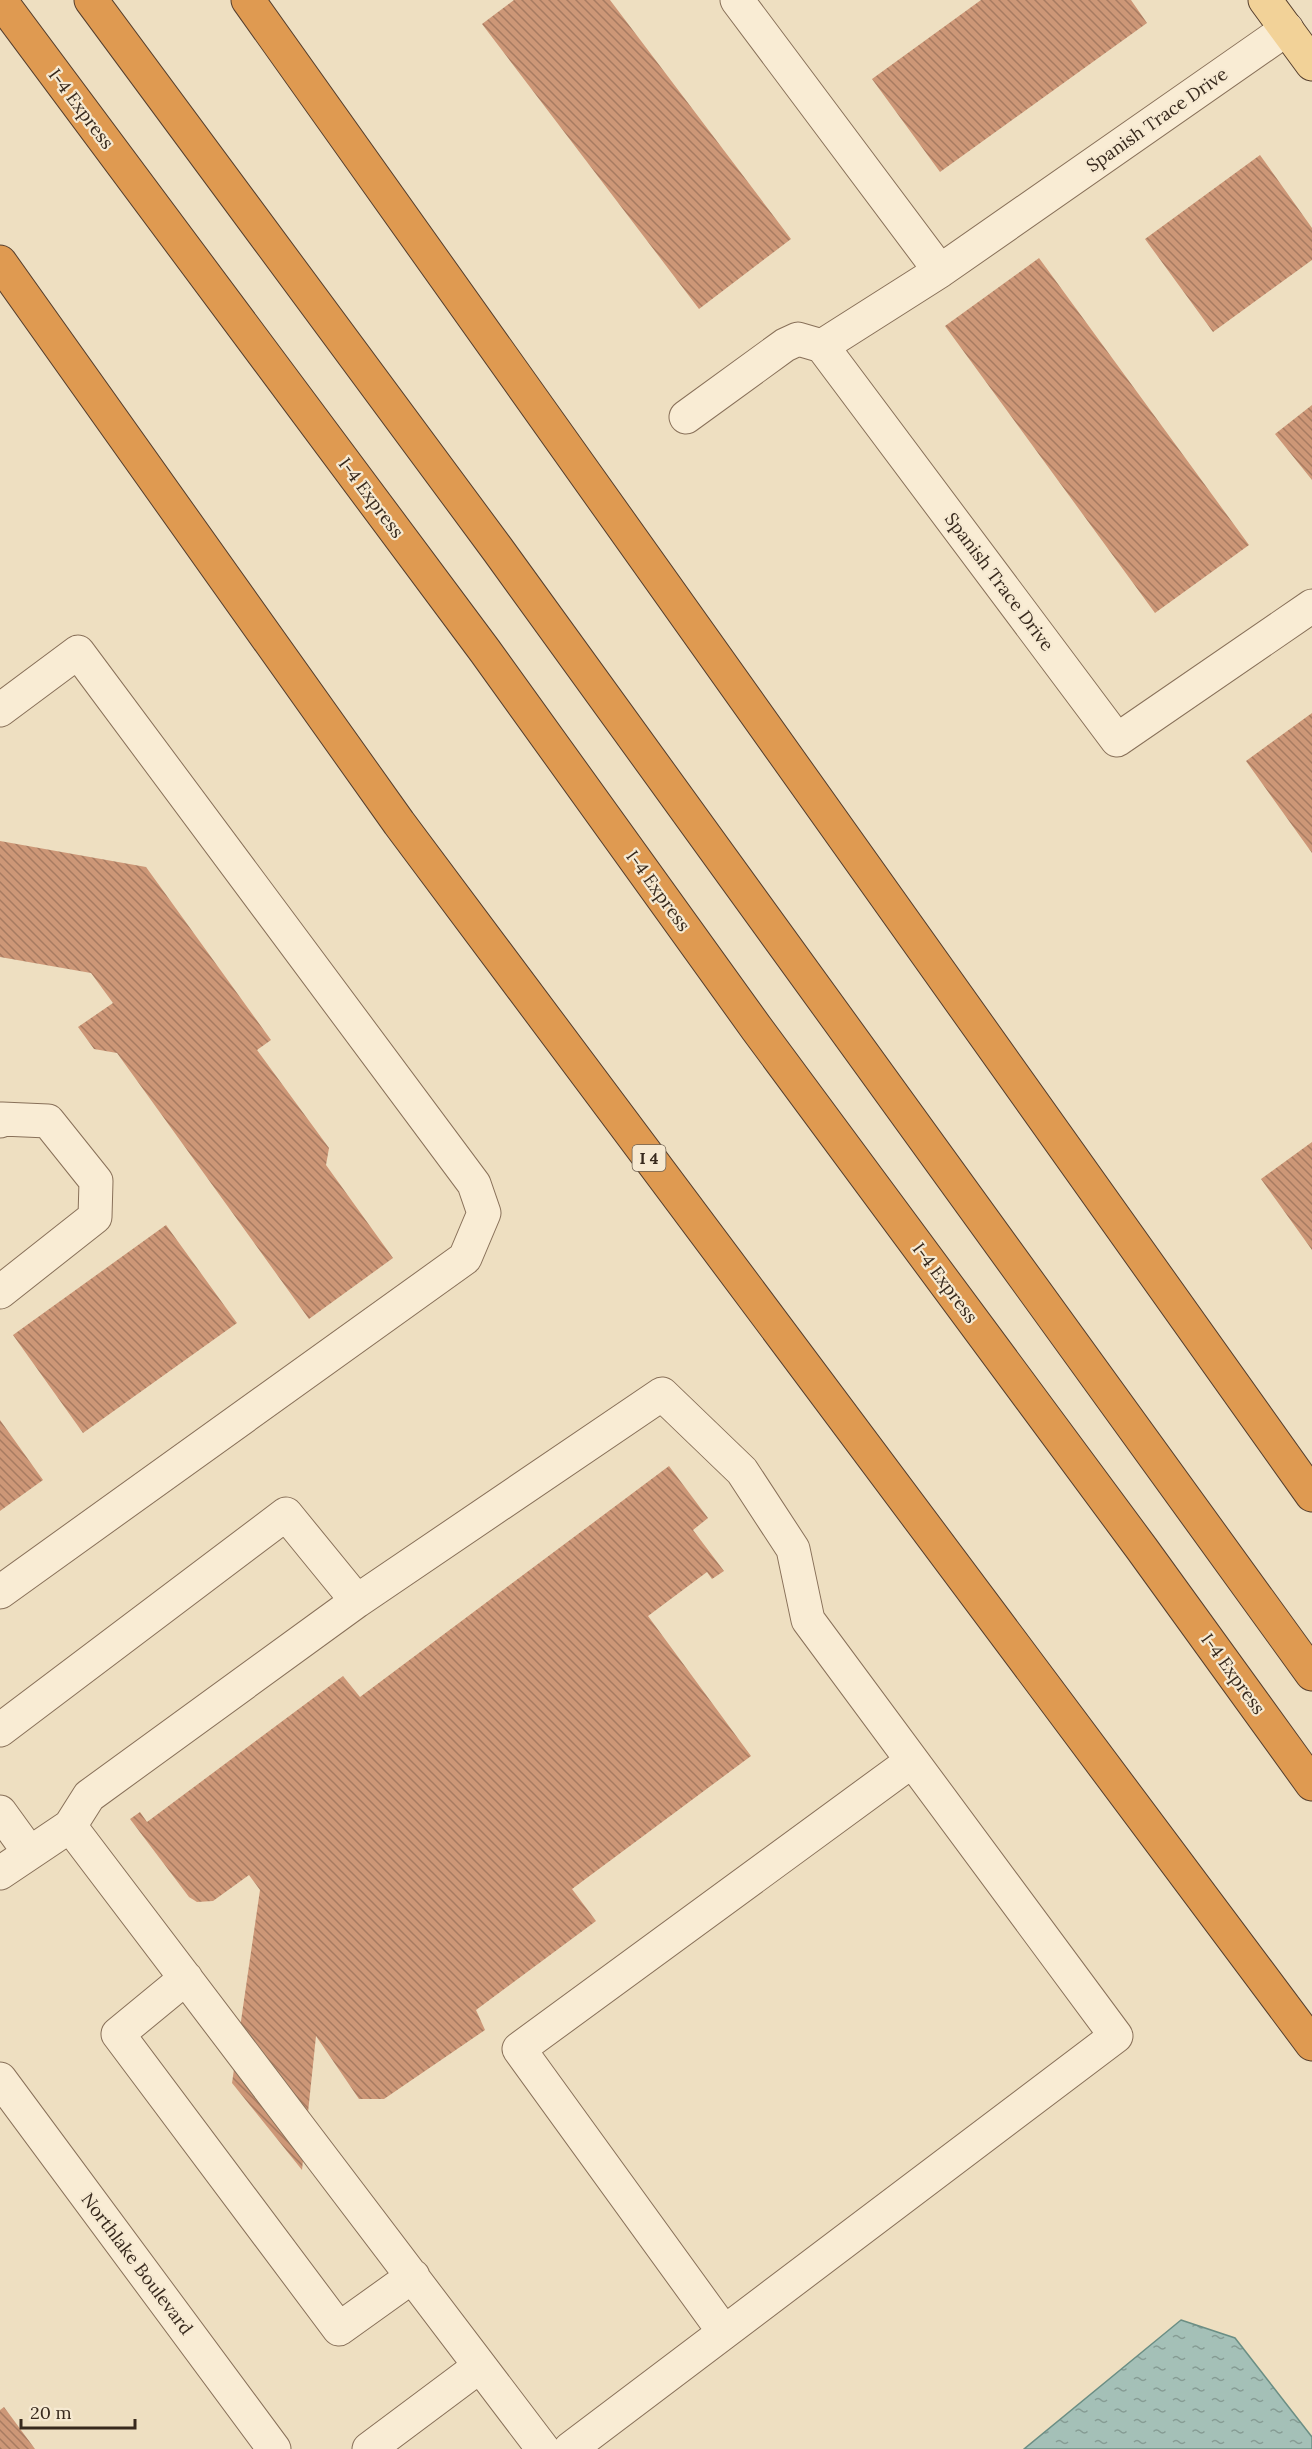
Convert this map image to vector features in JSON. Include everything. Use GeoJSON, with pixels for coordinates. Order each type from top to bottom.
{"type":"FeatureCollection","features":[{"type":"Feature","properties":{"kind":"highway","name":"I-4 Express"},"geometry":{"type":"LineString","coordinates":[[0,0],[485,651],[757,1029],[1142,1549],[1312,1784]]}},
{"type":"Feature","properties":{"kind":"highway"},"geometry":{"type":"LineString","coordinates":[[91,0],[505,559],[1312,1674]]}},
{"type":"Feature","properties":{"kind":"highway"},"geometry":{"type":"LineString","coordinates":[[248,0],[1312,1495]]}},
{"type":"Feature","properties":{"kind":"highway","name":"I 4"},"geometry":{"type":"LineString","coordinates":[[0,262],[399,823],[1312,2044]]}},
{"type":"Feature","properties":{"kind":"main road"},"geometry":{"type":"LineString","coordinates":[[1265,0],[1312,64]]}},
{"type":"Feature","properties":{"kind":"street"},"geometry":{"type":"LineString","coordinates":[[737,0],[940,272]]}},
{"type":"Feature","properties":{"kind":"street","name":"Spanish Trace Drive"},"geometry":{"type":"LineString","coordinates":[[1287,29],[940,272],[822,346],[1117,740],[1312,606]]}},
{"type":"Feature","properties":{"kind":"street"},"geometry":{"type":"LineString","coordinates":[[686,417],[785,345],[798,339],[822,346]]}},
{"type":"Feature","properties":{"kind":"street"},"geometry":{"type":"LineString","coordinates":[[0,710],[78,652],[474,1184],[484,1213],[465,1258],[0,1592]]}},
{"type":"Feature","properties":{"kind":"street"},"geometry":{"type":"LineString","coordinates":[[0,1121],[2,1119],[48,1121],[96,1181],[95,1217],[0,1292]]}},
{"type":"Feature","properties":{"kind":"street"},"geometry":{"type":"LineString","coordinates":[[0,1873],[70,1826],[89,1796],[357,1601],[662,1394],[742,1471],[793,1549],[808,1620],[1116,2036],[570,2449]]}},
{"type":"Feature","properties":{"kind":"street"},"geometry":{"type":"LineString","coordinates":[[0,1730],[286,1514],[357,1601]]}},
{"type":"Feature","properties":{"kind":"street"},"geometry":{"type":"LineString","coordinates":[[724,2332],[519,2049],[912,1761]]}},
{"type":"Feature","properties":{"kind":"street"},"geometry":{"type":"LineString","coordinates":[[0,1812],[29,1852]]}},
{"type":"Feature","properties":{"kind":"street"},"geometry":{"type":"LineString","coordinates":[[70,1826],[543,2449]]}},
{"type":"Feature","properties":{"kind":"street"},"geometry":{"type":"LineString","coordinates":[[186,1978],[118,2034],[339,2329],[413,2276]]}},
{"type":"Feature","properties":{"kind":"street","name":"Northlake Boulevard"},"geometry":{"type":"LineString","coordinates":[[0,2079],[274,2449]]}},
{"type":"Feature","properties":{"kind":"street"},"geometry":{"type":"LineString","coordinates":[[369,2449],[480,2366]]}},
{"type":"Feature","properties":{"kind":"water"},"geometry":{"type":"Polygon","coordinates":[[[1181,2320],[1235,2338],[1312,2437],[1312,2449],[1024,2449],[1181,2320]]]}},
{"type":"Feature","properties":{"kind":"building"},"geometry":{"type":"Polygon","coordinates":[[[514,0],[610,0],[791,239],[699,309],[482,24],[514,0]]]}},
{"type":"Feature","properties":{"kind":"building"},"geometry":{"type":"Polygon","coordinates":[[[981,0],[1131,0],[1147,23],[940,172],[872,79],[981,0]]]}},
{"type":"Feature","properties":{"kind":"building"},"geometry":{"type":"Polygon","coordinates":[[[1260,155],[1312,228],[1312,260],[1213,332],[1145,239],[1260,155]]]}},
{"type":"Feature","properties":{"kind":"building"},"geometry":{"type":"Polygon","coordinates":[[[1039,258],[1249,545],[1155,613],[945,326],[1039,258]]]}},
{"type":"Feature","properties":{"kind":"building"},"geometry":{"type":"Polygon","coordinates":[[[1312,405],[1312,480],[1275,434],[1312,405]]]}},
{"type":"Feature","properties":{"kind":"building"},"geometry":{"type":"Polygon","coordinates":[[[1312,713],[1312,853],[1246,761],[1312,713]]]}},
{"type":"Feature","properties":{"kind":"building"},"geometry":{"type":"Polygon","coordinates":[[[0,841],[146,867],[271,1040],[257,1050],[329,1148],[326,1165],[393,1258],[309,1319],[117,1053],[94,1049],[78,1027],[113,1003],[91,973],[0,957],[0,841]]]}},
{"type":"Feature","properties":{"kind":"building"},"geometry":{"type":"Polygon","coordinates":[[[1312,1142],[1312,1250],[1261,1179],[1312,1142]]]}},
{"type":"Feature","properties":{"kind":"building"},"geometry":{"type":"Polygon","coordinates":[[[166,1225],[237,1323],[83,1433],[13,1335],[166,1225]]]}},
{"type":"Feature","properties":{"kind":"building"},"geometry":{"type":"Polygon","coordinates":[[[0,1420],[43,1480],[0,1511],[0,1420]]]}},
{"type":"Feature","properties":{"kind":"building"},"geometry":{"type":"Polygon","coordinates":[[[669,1466],[708,1518],[693,1530],[724,1571],[712,1579],[707,1572],[648,1616],[751,1756],[572,1889],[596,1921],[476,2010],[485,2030],[384,2099],[359,2099],[316,2036],[302,2170],[232,2083],[260,1890],[249,1875],[213,1901],[197,1902],[189,1897],[130,1819],[140,1812],[147,1822],[343,1676],[360,1697],[669,1466]]]}},
{"type":"Feature","properties":{"kind":"building"},"geometry":{"type":"Polygon","coordinates":[[[4,2407],[35,2449],[0,2449],[0,2410],[4,2407]]]}}]}
